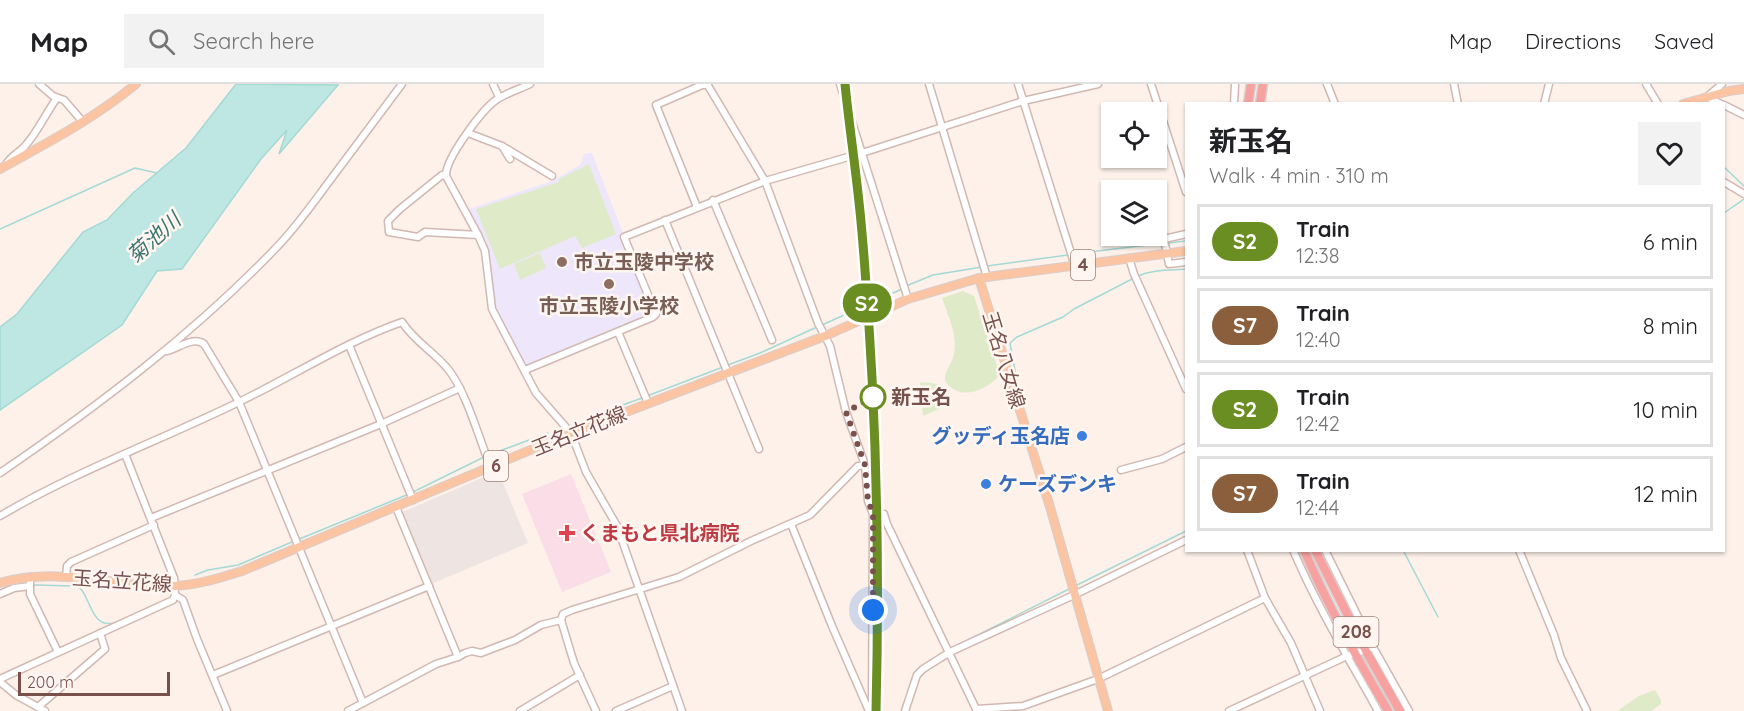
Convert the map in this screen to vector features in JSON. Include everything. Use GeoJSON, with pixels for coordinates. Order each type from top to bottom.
{"type":"FeatureCollection","features":[{"type":"Feature","properties":{"kind":"highway"},"geometry":{"type":"LineString","coordinates":[[1246,84],[1246,102]]}},
{"type":"Feature","properties":{"kind":"highway"},"geometry":{"type":"LineString","coordinates":[[1246,102],[1251,84]]}},
{"type":"Feature","properties":{"kind":"highway"},"geometry":{"type":"LineString","coordinates":[[1258,102],[1261,84]]}},
{"type":"Feature","properties":{"kind":"highway","name":"208"},"geometry":{"type":"LineString","coordinates":[[1305,552],[1351,656],[1388,711]]}},
{"type":"Feature","properties":{"kind":"highway","name":"208"},"geometry":{"type":"LineString","coordinates":[[1316,552],[1400,711]]}},
{"type":"Feature","properties":{"kind":"main road"},"geometry":{"type":"LineString","coordinates":[[2,167],[83,122],[113,103],[136,84]]}},
{"type":"Feature","properties":{"kind":"main road"},"geometry":{"type":"LineString","coordinates":[[1690,102],[1744,89]]}},
{"type":"Feature","properties":{"kind":"main road","name":"4"},"geometry":{"type":"LineString","coordinates":[[983,272],[1075,266],[1185,251]]}},
{"type":"Feature","properties":{"kind":"main road","name":"玉名立花線"},"geometry":{"type":"LineString","coordinates":[[0,583],[47,575],[175,586],[218,579],[491,468],[646,398],[727,373],[821,329],[983,272]]}},
{"type":"Feature","properties":{"kind":"main road","name":"玉名八女線"},"geometry":{"type":"LineString","coordinates":[[983,272],[1108,711]]}},
{"type":"Feature","properties":{"kind":"street"},"geometry":{"type":"LineString","coordinates":[[39,84],[57,98],[64,100],[83,122]]}},
{"type":"Feature","properties":{"kind":"street"},"geometry":{"type":"LineString","coordinates":[[0,473],[109,397],[167,351],[233,290],[290,232],[402,84]]}},
{"type":"Feature","properties":{"kind":"street"},"geometry":{"type":"LineString","coordinates":[[493,84],[499,98]]}},
{"type":"Feature","properties":{"kind":"street"},"geometry":{"type":"LineString","coordinates":[[530,84],[499,98],[477,118],[450,160],[446,176],[478,235],[484,251],[492,309],[536,393],[571,433],[586,472],[617,526],[682,711]]}},
{"type":"Feature","properties":{"kind":"street"},"geometry":{"type":"LineString","coordinates":[[697,207],[656,105],[707,84],[765,181],[836,369],[846,412],[865,465],[868,501],[873,514],[871,711]]}},
{"type":"Feature","properties":{"kind":"street"},"geometry":{"type":"LineString","coordinates":[[840,84],[908,299]]}},
{"type":"Feature","properties":{"kind":"street"},"geometry":{"type":"LineString","coordinates":[[928,84],[983,272]]}},
{"type":"Feature","properties":{"kind":"street"},"geometry":{"type":"LineString","coordinates":[[1018,84],[1075,266]]}},
{"type":"Feature","properties":{"kind":"street"},"geometry":{"type":"LineString","coordinates":[[525,370],[656,314],[624,237],[765,181],[862,153],[1023,101],[1098,84]]}},
{"type":"Feature","properties":{"kind":"street"},"geometry":{"type":"LineString","coordinates":[[1151,84],[1185,189]]}},
{"type":"Feature","properties":{"kind":"street"},"geometry":{"type":"LineString","coordinates":[[1234,102],[1235,84]]}},
{"type":"Feature","properties":{"kind":"street"},"geometry":{"type":"LineString","coordinates":[[1327,84],[1334,102]]}},
{"type":"Feature","properties":{"kind":"street"},"geometry":{"type":"LineString","coordinates":[[1454,84],[1458,102]]}},
{"type":"Feature","properties":{"kind":"street"},"geometry":{"type":"LineString","coordinates":[[1544,102],[1549,84]]}},
{"type":"Feature","properties":{"kind":"street"},"geometry":{"type":"LineString","coordinates":[[1646,84],[1657,102]]}},
{"type":"Feature","properties":{"kind":"street"},"geometry":{"type":"LineString","coordinates":[[1718,102],[1707,97],[1722,84]]}},
{"type":"Feature","properties":{"kind":"street"},"geometry":{"type":"LineString","coordinates":[[2,167],[21,149],[57,98]]}},
{"type":"Feature","properties":{"kind":"street"},"geometry":{"type":"LineString","coordinates":[[1725,106],[1744,115]]}},
{"type":"Feature","properties":{"kind":"street"},"geometry":{"type":"LineString","coordinates":[[468,133],[502,146],[552,176]]}},
{"type":"Feature","properties":{"kind":"street"},"geometry":{"type":"LineString","coordinates":[[502,146],[510,159]]}},
{"type":"Feature","properties":{"kind":"street"},"geometry":{"type":"LineString","coordinates":[[446,176],[442,175],[400,209],[388,221],[389,232],[418,237],[425,232],[478,235]]}},
{"type":"Feature","properties":{"kind":"street"},"geometry":{"type":"LineString","coordinates":[[1725,183],[1744,194]]}},
{"type":"Feature","properties":{"kind":"street"},"geometry":{"type":"LineString","coordinates":[[714,200],[772,340]]}},
{"type":"Feature","properties":{"kind":"street"},"geometry":{"type":"LineString","coordinates":[[665,220],[759,449]]}},
{"type":"Feature","properties":{"kind":"street"},"geometry":{"type":"LineString","coordinates":[[1185,234],[1164,239],[1169,264],[1185,262]]}},
{"type":"Feature","properties":{"kind":"street"},"geometry":{"type":"LineString","coordinates":[[1129,258],[1185,387]]}},
{"type":"Feature","properties":{"kind":"street"},"geometry":{"type":"LineString","coordinates":[[0,516],[38,493],[239,402],[349,345],[402,322],[414,337],[447,368],[460,387],[491,468]]}},
{"type":"Feature","properties":{"kind":"street"},"geometry":{"type":"LineString","coordinates":[[618,332],[646,398]]}},
{"type":"Feature","properties":{"kind":"street"},"geometry":{"type":"LineString","coordinates":[[167,351],[200,341],[239,402],[363,703]]}},
{"type":"Feature","properties":{"kind":"street"},"geometry":{"type":"LineString","coordinates":[[349,345],[413,500]]}},
{"type":"Feature","properties":{"kind":"street"},"geometry":{"type":"LineString","coordinates":[[66,577],[67,566],[70,562],[153,522],[267,471],[381,424],[460,387]]}},
{"type":"Feature","properties":{"kind":"street"},"geometry":{"type":"LineString","coordinates":[[1122,470],[1162,459],[1185,448]]}},
{"type":"Feature","properties":{"kind":"street"},"geometry":{"type":"LineString","coordinates":[[45,711],[16,695],[0,680],[168,604],[175,595],[174,578],[125,454]]}},
{"type":"Feature","properties":{"kind":"street"},"geometry":{"type":"LineString","coordinates":[[596,711],[580,675],[561,620],[563,614],[679,577],[791,524],[815,512],[858,466],[865,465]]}},
{"type":"Feature","properties":{"kind":"street"},"geometry":{"type":"LineString","coordinates":[[396,507],[458,657]]}},
{"type":"Feature","properties":{"kind":"street"},"geometry":{"type":"LineString","coordinates":[[873,514],[886,516],[887,524],[977,710],[1023,706],[1098,679],[1265,598]]}},
{"type":"Feature","properties":{"kind":"street"},"geometry":{"type":"LineString","coordinates":[[791,524],[832,626],[871,711]]}},
{"type":"Feature","properties":{"kind":"street"},"geometry":{"type":"LineString","coordinates":[[906,711],[917,675],[922,669],[950,652],[1074,596],[1185,540]]}},
{"type":"Feature","properties":{"kind":"street"},"geometry":{"type":"LineString","coordinates":[[1248,552],[1265,598],[1291,643],[1320,711]]}},
{"type":"Feature","properties":{"kind":"street"},"geometry":{"type":"LineString","coordinates":[[1294,552],[1378,711]]}},
{"type":"Feature","properties":{"kind":"street"},"geometry":{"type":"LineString","coordinates":[[1326,552],[1369,649],[1409,711]]}},
{"type":"Feature","properties":{"kind":"street"},"geometry":{"type":"LineString","coordinates":[[1520,552],[1554,635],[1561,658],[1587,711]]}},
{"type":"Feature","properties":{"kind":"street"},"geometry":{"type":"LineString","coordinates":[[30,577],[30,594],[58,652]]}},
{"type":"Feature","properties":{"kind":"street"},"geometry":{"type":"LineString","coordinates":[[0,594],[14,588],[30,586]]}},
{"type":"Feature","properties":{"kind":"street"},"geometry":{"type":"LineString","coordinates":[[213,675],[429,586]]}},
{"type":"Feature","properties":{"kind":"street"},"geometry":{"type":"LineString","coordinates":[[175,595],[183,600],[227,711]]}},
{"type":"Feature","properties":{"kind":"street"},"geometry":{"type":"LineString","coordinates":[[348,711],[436,664],[472,651],[481,653],[515,640],[541,625],[561,620]]}},
{"type":"Feature","properties":{"kind":"street"},"geometry":{"type":"LineString","coordinates":[[38,707],[105,649],[100,633]]}},
{"type":"Feature","properties":{"kind":"street"},"geometry":{"type":"LineString","coordinates":[[1229,711],[1304,675],[1369,649]]}},
{"type":"Feature","properties":{"kind":"street"},"geometry":{"type":"LineString","coordinates":[[520,711],[580,675]]}},
{"type":"Feature","properties":{"kind":"street"},"geometry":{"type":"LineString","coordinates":[[616,711],[672,686]]}},
{"type":"Feature","properties":{"kind":"shaded area","name":"市立玉陵中学校"},"geometry":{"type":"Polygon","coordinates":[[[592,153],[654,313],[527,368],[492,303],[489,252],[468,211],[552,181],[580,165],[584,154],[592,153]]]}},
{"type":"Feature","properties":{"kind":"shaded area"},"geometry":{"type":"Polygon","coordinates":[[[498,471],[528,543],[429,585],[400,513],[498,471]]]}},
{"type":"Feature","properties":{"kind":"shaded area","name":"くまもと県北病院"},"geometry":{"type":"Polygon","coordinates":[[[571,474],[611,572],[562,592],[522,494],[571,474]]]}},
{"type":"Feature","properties":{"kind":"green space"},"geometry":{"type":"Polygon","coordinates":[[[589,164],[616,234],[582,248],[575,236],[500,269],[476,209],[559,182],[559,179],[589,164]]]}},
{"type":"Feature","properties":{"kind":"green space"},"geometry":{"type":"Polygon","coordinates":[[[540,253],[546,268],[520,280],[514,264],[540,253]]]}},
{"type":"Feature","properties":{"kind":"green space"},"geometry":{"type":"Polygon","coordinates":[[[963,291],[974,296],[1000,375],[987,386],[965,393],[951,387],[945,381],[954,354],[955,340],[942,298],[963,291]]]}},
{"type":"Feature","properties":{"kind":"green space"},"geometry":{"type":"Polygon","coordinates":[[[920,383],[934,383],[942,387],[950,398],[946,406],[923,416],[920,383]]]}},
{"type":"Feature","properties":{"kind":"green space"},"geometry":{"type":"Polygon","coordinates":[[[1655,690],[1661,704],[1651,711],[1617,711],[1639,696],[1655,690]]]}},
{"type":"Feature","properties":{"kind":"water","name":"菊池川"},"geometry":{"type":"Polygon","coordinates":[[[236,84],[338,85],[279,154],[287,130],[261,159],[182,269],[157,271],[122,325],[0,410],[0,327],[17,314],[83,232],[107,220],[133,193],[186,148],[236,84]]]}},
{"type":"Feature","properties":{"kind":"waterway"},"geometry":{"type":"LineString","coordinates":[[0,229],[135,168],[157,173]]}},
{"type":"Feature","properties":{"kind":"waterway"},"geometry":{"type":"LineString","coordinates":[[1725,168],[1744,186]]}},
{"type":"Feature","properties":{"kind":"waterway"},"geometry":{"type":"LineString","coordinates":[[1725,212],[1744,199]]}},
{"type":"Feature","properties":{"kind":"waterway"},"geometry":{"type":"LineString","coordinates":[[1168,243],[1185,241]]}},
{"type":"Feature","properties":{"kind":"waterway"},"geometry":{"type":"LineString","coordinates":[[1073,254],[1139,246]]}},
{"type":"Feature","properties":{"kind":"waterway"},"geometry":{"type":"LineString","coordinates":[[987,266],[1068,255]]}},
{"type":"Feature","properties":{"kind":"waterway"},"geometry":{"type":"LineString","coordinates":[[906,286],[933,275],[982,267]]}},
{"type":"Feature","properties":{"kind":"waterway"},"geometry":{"type":"LineString","coordinates":[[1138,276],[1156,271],[1185,269]]}},
{"type":"Feature","properties":{"kind":"waterway"},"geometry":{"type":"LineString","coordinates":[[1018,387],[1010,343],[1017,337],[1063,317],[1134,278]]}},
{"type":"Feature","properties":{"kind":"waterway"},"geometry":{"type":"LineString","coordinates":[[822,325],[902,289]]}},
{"type":"Feature","properties":{"kind":"waterway"},"geometry":{"type":"LineString","coordinates":[[728,365],[817,327]]}},
{"type":"Feature","properties":{"kind":"waterway"},"geometry":{"type":"LineString","coordinates":[[647,396],[723,367]]}},
{"type":"Feature","properties":{"kind":"waterway"},"geometry":{"type":"LineString","coordinates":[[587,418],[642,398]]}},
{"type":"Feature","properties":{"kind":"waterway"},"geometry":{"type":"LineString","coordinates":[[489,455],[548,433]]}},
{"type":"Feature","properties":{"kind":"waterway"},"geometry":{"type":"LineString","coordinates":[[413,492],[484,457]]}},
{"type":"Feature","properties":{"kind":"waterway"},"geometry":{"type":"LineString","coordinates":[[297,540],[409,494]]}},
{"type":"Feature","properties":{"kind":"waterway"},"geometry":{"type":"LineString","coordinates":[[1075,586],[1185,531]]}},
{"type":"Feature","properties":{"kind":"waterway"},"geometry":{"type":"LineString","coordinates":[[195,575],[208,570],[238,565],[292,542]]}},
{"type":"Feature","properties":{"kind":"waterway"},"geometry":{"type":"LineString","coordinates":[[1404,552],[1438,617]]}},
{"type":"Feature","properties":{"kind":"waterway"},"geometry":{"type":"LineString","coordinates":[[35,585],[80,588],[97,618],[107,623],[115,623]]}},
{"type":"Feature","properties":{"kind":"waterway"},"geometry":{"type":"LineString","coordinates":[[968,640],[1071,588]]}},
{"type":"Feature","properties":{"kind":"waterway"},"geometry":{"type":"LineString","coordinates":[[915,673],[927,663]]}},
{"type":"Feature","properties":{"kind":"railway"},"geometry":{"type":"LineString","coordinates":[[845,84],[862,233],[873,412],[877,532],[876,711]]}},
{"type":"Feature","properties":{"kind":"train","name":"S2"},"geometry":{"type":"LineString","coordinates":[[845,84],[862,232],[873,393],[878,525],[876,711]]}},
{"type":"Feature","properties":{"kind":"place","name":"市立玉陵中学校"},"geometry":{"type":"Point","coordinates":[562,262]}},
{"type":"Feature","properties":{"kind":"place","name":"市立玉陵小学校"},"geometry":{"type":"Point","coordinates":[609,284]}},
{"type":"Feature","properties":{"kind":"place","name":"新玉名"},"geometry":{"type":"Point","coordinates":[873,397]}},
{"type":"Feature","properties":{"kind":"place","name":"グッディ玉名店"},"geometry":{"type":"Point","coordinates":[1082,436]}},
{"type":"Feature","properties":{"kind":"place","name":"ケーズデンキ"},"geometry":{"type":"Point","coordinates":[986,484]}},
{"type":"Feature","properties":{"kind":"place","name":"くまもと県北病院"},"geometry":{"type":"Point","coordinates":[567,533]}},
{"type":"Feature","properties":{"kind":"route"},"geometry":{"type":"LineString","coordinates":[[873,397],[846,412],[865,465],[868,501],[873,514],[873,610]]}}]}
